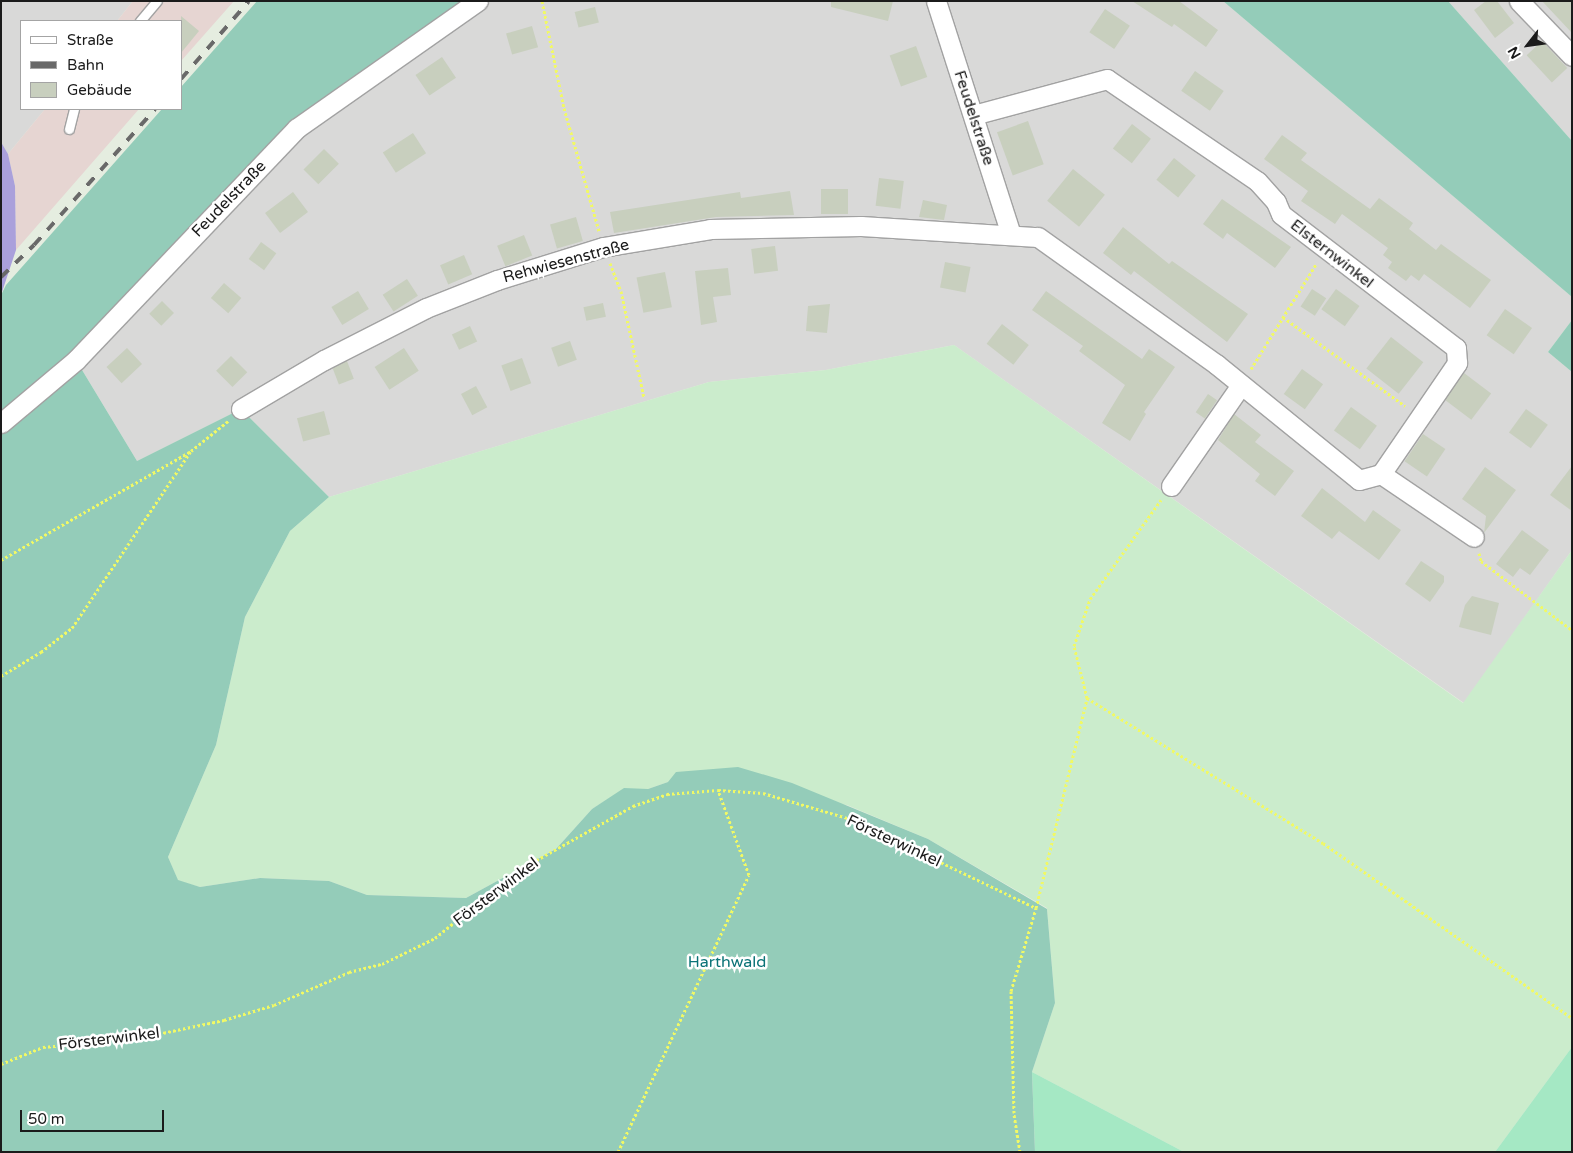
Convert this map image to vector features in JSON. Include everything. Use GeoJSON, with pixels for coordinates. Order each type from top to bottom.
{"type":"FeatureCollection","features":[{"type":"Feature","properties":{"kind":"street","name":"Feudelstraße"},"geometry":{"type":"LineString","coordinates":[[1,423],[76,360],[297,128],[478,1]]}},
{"type":"Feature","properties":{"kind":"street","name":"Feudelstraße"},"geometry":{"type":"LineString","coordinates":[[936,1],[1011,234]]}},
{"type":"Feature","properties":{"kind":"street"},"geometry":{"type":"LineString","coordinates":[[1519,1],[1572,56]]}},
{"type":"Feature","properties":{"kind":"street","name":"Elsternwinkel"},"geometry":{"type":"LineString","coordinates":[[974,115],[1107,79],[1257,181],[1276,202],[1282,214],[1456,348],[1457,363],[1381,474]]}},
{"type":"Feature","properties":{"kind":"street","name":"Rehwiesenstraße"},"geometry":{"type":"LineString","coordinates":[[242,409],[324,360],[426,308],[497,280],[603,247],[710,229],[861,226],[1011,234]]}},
{"type":"Feature","properties":{"kind":"street"},"geometry":{"type":"LineString","coordinates":[[1011,234],[1038,237],[1208,358],[1359,480],[1381,474],[1474,537]]}},
{"type":"Feature","properties":{"kind":"street"},"geometry":{"type":"LineString","coordinates":[[1171,486],[1241,385]]}},
{"type":"Feature","properties":{"kind":"lane"},"geometry":{"type":"LineString","coordinates":[[141,20],[157,1]]}},
{"type":"Feature","properties":{"kind":"lane"},"geometry":{"type":"LineString","coordinates":[[69,129],[74,110]]}},
{"type":"Feature","properties":{"kind":"path"},"geometry":{"type":"LineString","coordinates":[[542,1],[564,108],[603,247],[622,291],[644,397]]}},
{"type":"Feature","properties":{"kind":"path"},"geometry":{"type":"LineString","coordinates":[[1241,385],[1325,248]]}},
{"type":"Feature","properties":{"kind":"path"},"geometry":{"type":"LineString","coordinates":[[1283,317],[1420,417]]}},
{"type":"Feature","properties":{"kind":"path"},"geometry":{"type":"LineString","coordinates":[[1,560],[191,451],[242,409]]}},
{"type":"Feature","properties":{"kind":"path"},"geometry":{"type":"LineString","coordinates":[[1,676],[41,652],[72,628],[191,451]]}},
{"type":"Feature","properties":{"kind":"path"},"geometry":{"type":"LineString","coordinates":[[1020,1152],[1014,1113],[1011,990],[1036,908],[1087,698],[1074,646],[1090,599],[1171,486]]}},
{"type":"Feature","properties":{"kind":"path"},"geometry":{"type":"LineString","coordinates":[[1474,537],[1481,561],[1572,630]]}},
{"type":"Feature","properties":{"kind":"path"},"geometry":{"type":"LineString","coordinates":[[1087,698],[1323,842],[1572,1018]]}},
{"type":"Feature","properties":{"kind":"path"},"geometry":{"type":"LineString","coordinates":[[618,1152],[749,875],[718,790]]}},
{"type":"Feature","properties":{"kind":"path","name":"Försterwinkel"},"geometry":{"type":"LineString","coordinates":[[1,1064],[43,1046],[134,1039],[224,1020],[274,1004],[349,972],[382,964],[435,938],[519,870],[633,806],[667,794],[718,790],[763,793],[851,819],[1036,908]]}},
{"type":"Feature","properties":{"kind":"shaded area"},"geometry":{"type":"Polygon","coordinates":[[[1,1],[133,1],[118,20],[20,20],[20,110],[44,110],[8,154],[1,142],[1,1]]]}},
{"type":"Feature","properties":{"kind":"shaded area"},"geometry":{"type":"Polygon","coordinates":[[[133,1],[234,1],[182,60],[182,20],[118,20],[133,1]]]}},
{"type":"Feature","properties":{"kind":"shaded area"},"geometry":{"type":"Polygon","coordinates":[[[478,1],[1223,1],[1572,297],[1572,320],[1548,352],[1572,372],[1572,550],[1464,703],[954,345],[826,370],[709,382],[329,497],[241,409],[137,461],[76,360],[297,128],[478,1]]]}},
{"type":"Feature","properties":{"kind":"shaded area"},"geometry":{"type":"Polygon","coordinates":[[[1448,1],[1572,1],[1572,141],[1448,1]]]}},
{"type":"Feature","properties":{"kind":"shaded area"},"geometry":{"type":"Polygon","coordinates":[[[44,110],[138,110],[16,250],[15,186],[8,154],[44,110]]]}},
{"type":"Feature","properties":{"kind":"shaded area"},"geometry":{"type":"Polygon","coordinates":[[[1,142],[8,154],[15,186],[16,250],[1,295],[1,142]]]}},
{"type":"Feature","properties":{"kind":"green space","name":"Harthwald"},"geometry":{"type":"Polygon","coordinates":[[[257,1],[478,1],[297,128],[76,360],[137,461],[241,409],[329,497],[290,531],[245,617],[216,745],[168,857],[178,880],[200,887],[260,878],[329,881],[367,895],[466,898],[556,849],[592,809],[624,788],[648,789],[668,782],[676,772],[738,767],[792,783],[928,839],[1047,909],[1055,1003],[1032,1072],[1035,1152],[1,1152],[1,295],[6,285],[161,110],[182,110],[182,86],[257,1]]]}},
{"type":"Feature","properties":{"kind":"green space"},"geometry":{"type":"Polygon","coordinates":[[[1223,1],[1448,1],[1572,141],[1572,297],[1223,1]]]}},
{"type":"Feature","properties":{"kind":"green space"},"geometry":{"type":"Polygon","coordinates":[[[1572,320],[1572,372],[1548,352],[1572,320]]]}},
{"type":"Feature","properties":{"kind":"green space"},"geometry":{"type":"Polygon","coordinates":[[[954,345],[1463,703],[1572,550],[1572,1047],[1495,1152],[1184,1152],[1032,1072],[1055,1003],[1047,908],[928,839],[847,805],[668,782],[648,789],[624,789],[592,809],[556,849],[466,898],[367,895],[329,881],[260,878],[200,887],[178,881],[168,857],[216,745],[245,617],[290,531],[329,497],[709,382],[826,370],[954,345]]]}},
{"type":"Feature","properties":{"kind":"green space"},"geometry":{"type":"Polygon","coordinates":[[[1572,1047],[1572,1152],[1495,1152],[1572,1047]]]}},
{"type":"Feature","properties":{"kind":"green space"},"geometry":{"type":"Polygon","coordinates":[[[1032,1072],[1184,1152],[1035,1152],[1032,1072]]]}},
{"type":"Feature","properties":{"kind":"building"},"geometry":{"type":"Polygon","coordinates":[[[831,1],[893,1],[888,21],[831,7],[831,1]]]}},
{"type":"Feature","properties":{"kind":"building"},"geometry":{"type":"Polygon","coordinates":[[[1132,1],[1179,1],[1218,30],[1206,47],[1174,24],[1172,27],[1132,1]]]}},
{"type":"Feature","properties":{"kind":"building"},"geometry":{"type":"Polygon","coordinates":[[[1486,1],[1497,1],[1514,23],[1495,38],[1474,10],[1486,1]]]}},
{"type":"Feature","properties":{"kind":"building"},"geometry":{"type":"Polygon","coordinates":[[[1542,1],[1572,1],[1572,33],[1542,1]]]}},
{"type":"Feature","properties":{"kind":"building"},"geometry":{"type":"Polygon","coordinates":[[[595,7],[599,23],[578,28],[575,12],[595,7]]]}},
{"type":"Feature","properties":{"kind":"building"},"geometry":{"type":"Polygon","coordinates":[[[1105,9],[1130,26],[1114,49],[1089,32],[1105,9]]]}},
{"type":"Feature","properties":{"kind":"building"},"geometry":{"type":"Polygon","coordinates":[[[181,16],[199,31],[182,52],[182,20],[181,16]]]}},
{"type":"Feature","properties":{"kind":"building"},"geometry":{"type":"Polygon","coordinates":[[[532,26],[538,47],[512,55],[506,33],[532,26]]]}},
{"type":"Feature","properties":{"kind":"building"},"geometry":{"type":"Polygon","coordinates":[[[1542,41],[1567,68],[1552,82],[1527,55],[1542,41]]]}},
{"type":"Feature","properties":{"kind":"building"},"geometry":{"type":"Polygon","coordinates":[[[916,46],[927,77],[901,87],[890,56],[916,46]]]}},
{"type":"Feature","properties":{"kind":"building"},"geometry":{"type":"Polygon","coordinates":[[[442,57],[456,78],[429,96],[415,75],[442,57]]]}},
{"type":"Feature","properties":{"kind":"building"},"geometry":{"type":"Polygon","coordinates":[[[1195,71],[1224,91],[1210,111],[1181,91],[1195,71]]]}},
{"type":"Feature","properties":{"kind":"building"},"geometry":{"type":"Polygon","coordinates":[[[1028,121],[1044,164],[1013,176],[997,132],[1028,121]]]}},
{"type":"Feature","properties":{"kind":"building"},"geometry":{"type":"Polygon","coordinates":[[[1132,124],[1151,139],[1132,163],[1113,148],[1132,124]]]}},
{"type":"Feature","properties":{"kind":"building"},"geometry":{"type":"Polygon","coordinates":[[[413,133],[426,153],[396,173],[383,153],[413,133]]]}},
{"type":"Feature","properties":{"kind":"building"},"geometry":{"type":"Polygon","coordinates":[[[1282,135],[1307,153],[1301,160],[1370,209],[1379,198],[1413,223],[1409,229],[1436,250],[1441,244],[1491,280],[1470,308],[1424,274],[1419,281],[1411,275],[1406,281],[1388,268],[1392,262],[1383,255],[1388,248],[1342,214],[1335,224],[1301,201],[1308,191],[1264,159],[1282,135]]]}},
{"type":"Feature","properties":{"kind":"building"},"geometry":{"type":"Polygon","coordinates":[[[324,149],[339,164],[318,184],[303,170],[324,149]]]}},
{"type":"Feature","properties":{"kind":"building"},"geometry":{"type":"Polygon","coordinates":[[[1174,158],[1196,176],[1178,197],[1156,180],[1174,158]]]}},
{"type":"Feature","properties":{"kind":"building"},"geometry":{"type":"Polygon","coordinates":[[[1073,169],[1105,195],[1079,227],[1047,201],[1073,169]]]}},
{"type":"Feature","properties":{"kind":"building"},"geometry":{"type":"Polygon","coordinates":[[[879,178],[904,181],[900,209],[876,206],[879,178]]]}},
{"type":"Feature","properties":{"kind":"building"},"geometry":{"type":"Polygon","coordinates":[[[821,189],[848,189],[848,214],[821,214],[821,189]]]}},
{"type":"Feature","properties":{"kind":"building"},"geometry":{"type":"Polygon","coordinates":[[[790,191],[794,215],[716,217],[614,233],[610,212],[740,192],[741,198],[790,191]]]}},
{"type":"Feature","properties":{"kind":"building"},"geometry":{"type":"Polygon","coordinates":[[[293,192],[308,212],[280,233],[265,213],[293,192]]]}},
{"type":"Feature","properties":{"kind":"building"},"geometry":{"type":"Polygon","coordinates":[[[1222,199],[1291,247],[1275,268],[1227,233],[1223,239],[1203,224],[1222,199]]]}},
{"type":"Feature","properties":{"kind":"building"},"geometry":{"type":"Polygon","coordinates":[[[923,200],[947,205],[944,220],[919,217],[923,200]]]}},
{"type":"Feature","properties":{"kind":"building"},"geometry":{"type":"Polygon","coordinates":[[[576,217],[583,241],[557,248],[550,224],[576,217]]]}},
{"type":"Feature","properties":{"kind":"building"},"geometry":{"type":"Polygon","coordinates":[[[1123,227],[1169,264],[1172,261],[1248,314],[1227,342],[1134,271],[1131,275],[1103,253],[1123,227]]]}},
{"type":"Feature","properties":{"kind":"building"},"geometry":{"type":"Polygon","coordinates":[[[524,235],[532,255],[505,266],[497,246],[524,235]]]}},
{"type":"Feature","properties":{"kind":"building"},"geometry":{"type":"Polygon","coordinates":[[[261,242],[276,253],[264,270],[249,259],[261,242]]]}},
{"type":"Feature","properties":{"kind":"building"},"geometry":{"type":"Polygon","coordinates":[[[775,246],[778,271],[754,274],[751,249],[775,246]]]}},
{"type":"Feature","properties":{"kind":"building"},"geometry":{"type":"Polygon","coordinates":[[[464,255],[472,274],[448,284],[440,265],[464,255]]]}},
{"type":"Feature","properties":{"kind":"building"},"geometry":{"type":"Polygon","coordinates":[[[945,262],[971,267],[966,292],[940,288],[945,262]]]}},
{"type":"Feature","properties":{"kind":"building"},"geometry":{"type":"Polygon","coordinates":[[[728,268],[731,295],[713,297],[717,322],[701,325],[695,271],[728,268]]]}},
{"type":"Feature","properties":{"kind":"building"},"geometry":{"type":"Polygon","coordinates":[[[665,272],[672,307],[643,313],[637,278],[665,272]]]}},
{"type":"Feature","properties":{"kind":"building"},"geometry":{"type":"Polygon","coordinates":[[[407,279],[418,296],[394,312],[383,295],[407,279]]]}},
{"type":"Feature","properties":{"kind":"building"},"geometry":{"type":"Polygon","coordinates":[[[224,283],[241,298],[228,313],[211,298],[224,283]]]}},
{"type":"Feature","properties":{"kind":"building"},"geometry":{"type":"Polygon","coordinates":[[[1312,289],[1326,298],[1315,316],[1301,307],[1312,289]]]}},
{"type":"Feature","properties":{"kind":"building"},"geometry":{"type":"Polygon","coordinates":[[[1336,289],[1359,306],[1345,326],[1321,309],[1336,289]]]}},
{"type":"Feature","properties":{"kind":"building"},"geometry":{"type":"Polygon","coordinates":[[[358,291],[369,309],[342,325],[331,307],[358,291]]]}},
{"type":"Feature","properties":{"kind":"building"},"geometry":{"type":"Polygon","coordinates":[[[1046,291],[1142,359],[1149,349],[1175,367],[1144,412],[1146,414],[1130,441],[1102,423],[1125,385],[1079,351],[1083,346],[1032,310],[1046,291]]]}},
{"type":"Feature","properties":{"kind":"building"},"geometry":{"type":"Polygon","coordinates":[[[162,301],[174,313],[161,326],[149,314],[162,301]]]}},
{"type":"Feature","properties":{"kind":"building"},"geometry":{"type":"Polygon","coordinates":[[[603,303],[606,317],[586,321],[583,307],[603,303]]]}},
{"type":"Feature","properties":{"kind":"building"},"geometry":{"type":"Polygon","coordinates":[[[830,304],[827,333],[806,331],[808,306],[830,304]]]}},
{"type":"Feature","properties":{"kind":"building"},"geometry":{"type":"Polygon","coordinates":[[[1505,309],[1532,328],[1514,354],[1487,335],[1505,309]]]}},
{"type":"Feature","properties":{"kind":"building"},"geometry":{"type":"Polygon","coordinates":[[[1002,324],[1029,345],[1013,365],[987,344],[1002,324]]]}},
{"type":"Feature","properties":{"kind":"building"},"geometry":{"type":"Polygon","coordinates":[[[470,326],[477,341],[459,350],[452,334],[470,326]]]}},
{"type":"Feature","properties":{"kind":"building"},"geometry":{"type":"Polygon","coordinates":[[[1391,337],[1423,362],[1399,394],[1366,369],[1391,337]]]}},
{"type":"Feature","properties":{"kind":"building"},"geometry":{"type":"Polygon","coordinates":[[[570,341],[577,360],[558,367],[551,348],[570,341]]]}},
{"type":"Feature","properties":{"kind":"building"},"geometry":{"type":"Polygon","coordinates":[[[127,348],[142,364],[122,383],[107,367],[127,348]]]}},
{"type":"Feature","properties":{"kind":"building"},"geometry":{"type":"Polygon","coordinates":[[[404,348],[419,371],[389,390],[375,367],[404,348]]]}},
{"type":"Feature","properties":{"kind":"building"},"geometry":{"type":"Polygon","coordinates":[[[231,356],[247,372],[232,387],[216,371],[231,356]]]}},
{"type":"Feature","properties":{"kind":"building"},"geometry":{"type":"Polygon","coordinates":[[[522,358],[531,383],[511,391],[501,366],[522,358]]]}},
{"type":"Feature","properties":{"kind":"building"},"geometry":{"type":"Polygon","coordinates":[[[347,361],[354,379],[339,384],[332,367],[347,361]]]}},
{"type":"Feature","properties":{"kind":"building"},"geometry":{"type":"Polygon","coordinates":[[[1302,369],[1323,384],[1305,409],[1284,394],[1302,369]]]}},
{"type":"Feature","properties":{"kind":"building"},"geometry":{"type":"Polygon","coordinates":[[[1464,373],[1491,393],[1471,420],[1444,399],[1464,373]]]}},
{"type":"Feature","properties":{"kind":"building"},"geometry":{"type":"Polygon","coordinates":[[[476,386],[487,407],[472,415],[461,394],[476,386]]]}},
{"type":"Feature","properties":{"kind":"building"},"geometry":{"type":"Polygon","coordinates":[[[1208,394],[1217,400],[1205,418],[1196,412],[1208,394]]]}},
{"type":"Feature","properties":{"kind":"building"},"geometry":{"type":"Polygon","coordinates":[[[1351,407],[1377,426],[1360,449],[1334,430],[1351,407]]]}},
{"type":"Feature","properties":{"kind":"building"},"geometry":{"type":"Polygon","coordinates":[[[1526,409],[1548,425],[1531,448],[1509,432],[1526,409]]]}},
{"type":"Feature","properties":{"kind":"building"},"geometry":{"type":"Polygon","coordinates":[[[324,411],[330,434],[303,441],[297,418],[324,411]]]}},
{"type":"Feature","properties":{"kind":"building"},"geometry":{"type":"Polygon","coordinates":[[[1234,414],[1261,435],[1255,442],[1294,471],[1275,496],[1255,481],[1260,474],[1218,440],[1234,414]]]}},
{"type":"Feature","properties":{"kind":"building"},"geometry":{"type":"Polygon","coordinates":[[[1423,434],[1445,449],[1427,476],[1405,461],[1423,434]]]}},
{"type":"Feature","properties":{"kind":"building"},"geometry":{"type":"Polygon","coordinates":[[[1572,466],[1572,511],[1550,495],[1572,466]]]}},
{"type":"Feature","properties":{"kind":"building"},"geometry":{"type":"Polygon","coordinates":[[[1485,467],[1516,490],[1484,533],[1486,516],[1462,499],[1485,467]]]}},
{"type":"Feature","properties":{"kind":"building"},"geometry":{"type":"Polygon","coordinates":[[[1322,488],[1365,522],[1373,510],[1401,530],[1379,560],[1339,531],[1332,539],[1301,516],[1322,488]]]}},
{"type":"Feature","properties":{"kind":"building"},"geometry":{"type":"Polygon","coordinates":[[[1522,530],[1549,550],[1530,575],[1520,568],[1513,577],[1496,564],[1522,530]]]}},
{"type":"Feature","properties":{"kind":"building"},"geometry":{"type":"Polygon","coordinates":[[[1421,561],[1444,576],[1444,582],[1430,602],[1405,584],[1421,561]]]}},
{"type":"Feature","properties":{"kind":"building"},"geometry":{"type":"Polygon","coordinates":[[[1472,596],[1499,603],[1491,635],[1459,627],[1465,605],[1472,596]]]}},
{"type":"Feature","properties":{"kind":"railway"},"geometry":{"type":"LineString","coordinates":[[182,78],[249,1]]}},
{"type":"Feature","properties":{"kind":"railway"},"geometry":{"type":"LineString","coordinates":[[1,277],[34,245],[154,110]]}}]}
